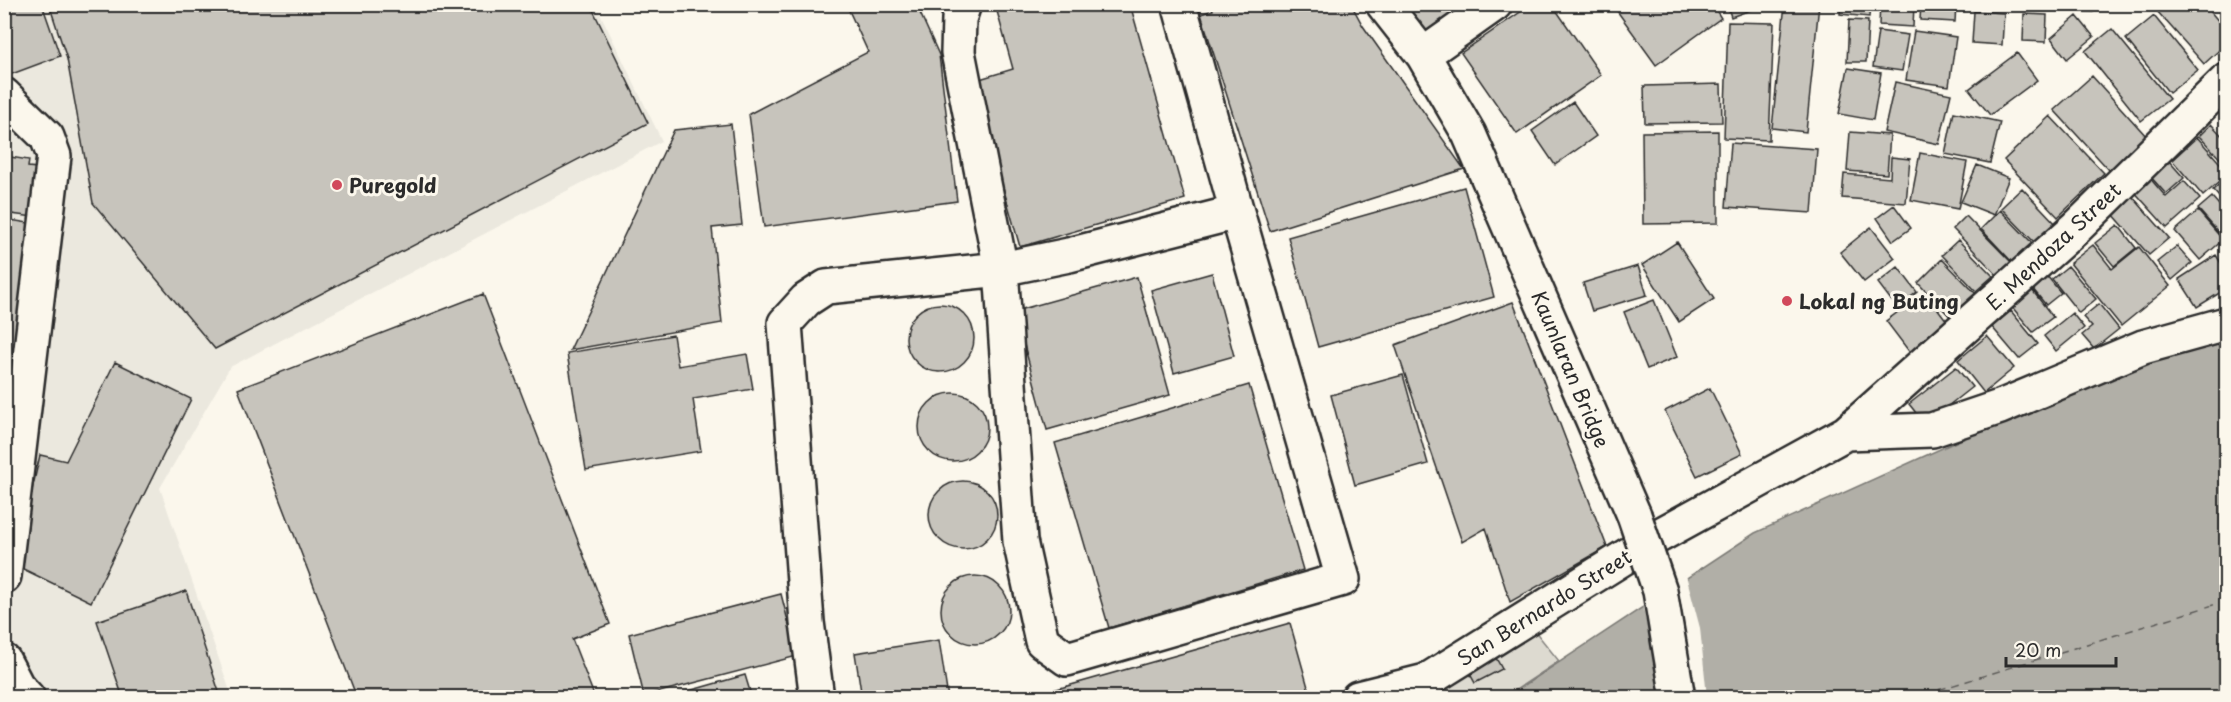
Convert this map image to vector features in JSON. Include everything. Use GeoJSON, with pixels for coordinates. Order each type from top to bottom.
{"type":"FeatureCollection","features":[{"type":"Feature","properties":{"kind":"street"},"geometry":{"type":"LineString","coordinates":[[964,4],[958,19],[958,52],[1001,269],[1020,541],[1042,641],[1067,659],[1343,579],[1179,4]]}},
{"type":"Feature","properties":{"kind":"street","name":"Kaunlaran Bridge"},"geometry":{"type":"LineString","coordinates":[[1383,4],[1423,55],[1469,134],[1634,515],[1659,591],[1678,698]]}},
{"type":"Feature","properties":{"kind":"street"},"geometry":{"type":"LineString","coordinates":[[1423,55],[1495,4]]}},
{"type":"Feature","properties":{"kind":"street","name":"E. Mendoza Street"},"geometry":{"type":"LineString","coordinates":[[1660,535],[1846,432],[2078,227],[2226,81]]}},
{"type":"Feature","properties":{"kind":"street"},"geometry":{"type":"LineString","coordinates":[[4,95],[47,137],[54,156],[4,576]]}},
{"type":"Feature","properties":{"kind":"street"},"geometry":{"type":"LineString","coordinates":[[817,698],[807,622],[785,323],[806,300],[826,286],[1001,269],[1069,255],[1237,212]]}},
{"type":"Feature","properties":{"kind":"street"},"geometry":{"type":"LineString","coordinates":[[1846,432],[1932,430],[2000,407],[2143,347],[2226,324]]}},
{"type":"Feature","properties":{"kind":"street","name":"San Bernardo Street"},"geometry":{"type":"LineString","coordinates":[[1358,698],[1426,681],[1660,535]]}},
{"type":"Feature","properties":{"kind":"street"},"geometry":{"type":"LineString","coordinates":[[4,661],[17,686],[28,698]]}},
{"type":"Feature","properties":{"kind":"shaded area"},"geometry":{"type":"Polygon","coordinates":[[[4,5],[596,5],[662,141],[230,367],[160,488],[232,697],[5,697],[4,5]]]}},
{"type":"Feature","properties":{"kind":"shaded area"},"geometry":{"type":"Polygon","coordinates":[[[2226,329],[2226,697],[1505,698],[1755,533],[1971,435],[2226,329]]]}},
{"type":"Feature","properties":{"kind":"shaded area"},"geometry":{"type":"Polygon","coordinates":[[[1530,625],[1559,661],[1505,697],[1414,698],[1530,625]]]}},
{"type":"Feature","properties":{"kind":"pier"},"geometry":{"type":"Polygon","coordinates":[[[1686,575],[1700,628],[1707,697],[1664,697],[1642,604],[1686,575]]]}},
{"type":"Feature","properties":{"kind":"building"},"geometry":{"type":"Polygon","coordinates":[[[4,4],[42,4],[60,56],[4,77],[4,4]]]}},
{"type":"Feature","properties":{"kind":"building","name":"Puregold"},"geometry":{"type":"Polygon","coordinates":[[[49,4],[590,4],[648,123],[215,349],[93,203],[67,59],[49,4]]]}},
{"type":"Feature","properties":{"kind":"building"},"geometry":{"type":"Polygon","coordinates":[[[846,4],[916,4],[939,55],[957,201],[764,227],[749,114],[868,52],[846,4]]]}},
{"type":"Feature","properties":{"kind":"building"},"geometry":{"type":"Polygon","coordinates":[[[995,4],[1130,4],[1185,199],[1020,247],[973,81],[1013,69],[995,4]]]}},
{"type":"Feature","properties":{"kind":"building"},"geometry":{"type":"Polygon","coordinates":[[[1211,4],[1351,4],[1363,26],[1464,169],[1270,231],[1201,14],[1213,10],[1211,4]]]}},
{"type":"Feature","properties":{"kind":"building"},"geometry":{"type":"Polygon","coordinates":[[[1403,4],[1461,4],[1467,14],[1428,42],[1403,4]]]}},
{"type":"Feature","properties":{"kind":"building"},"geometry":{"type":"Polygon","coordinates":[[[1532,4],[1552,4],[1601,75],[1517,134],[1461,53],[1532,4]]]}},
{"type":"Feature","properties":{"kind":"building"},"geometry":{"type":"Polygon","coordinates":[[[1612,4],[1712,4],[1721,18],[1656,65],[1612,4]]]}},
{"type":"Feature","properties":{"kind":"building"},"geometry":{"type":"Polygon","coordinates":[[[1727,4],[1767,4],[1731,17],[1727,4]]]}},
{"type":"Feature","properties":{"kind":"building"},"geometry":{"type":"Polygon","coordinates":[[[1785,4],[1819,4],[1806,132],[1772,128],[1785,4]]]}},
{"type":"Feature","properties":{"kind":"building"},"geometry":{"type":"Polygon","coordinates":[[[1841,4],[1870,4],[1869,17],[1840,14],[1841,4]]]}},
{"type":"Feature","properties":{"kind":"building"},"geometry":{"type":"Polygon","coordinates":[[[1880,4],[1914,4],[1913,27],[1879,25],[1880,4]]]}},
{"type":"Feature","properties":{"kind":"building"},"geometry":{"type":"Polygon","coordinates":[[[1921,4],[1956,4],[1955,22],[1920,20],[1921,4]]]}},
{"type":"Feature","properties":{"kind":"building"},"geometry":{"type":"Polygon","coordinates":[[[2005,4],[2094,4],[2093,12],[2004,8],[2005,4]]]}},
{"type":"Feature","properties":{"kind":"building"},"geometry":{"type":"Polygon","coordinates":[[[2165,4],[2204,4],[2226,30],[2226,44],[2204,64],[2157,11],[2165,4]]]}},
{"type":"Feature","properties":{"kind":"building"},"geometry":{"type":"Polygon","coordinates":[[[1974,11],[2004,13],[2002,45],[1972,43],[1974,11]]]}},
{"type":"Feature","properties":{"kind":"building"},"geometry":{"type":"Polygon","coordinates":[[[2024,14],[2047,15],[2046,42],[2023,41],[2024,14]]]}},
{"type":"Feature","properties":{"kind":"building"},"geometry":{"type":"Polygon","coordinates":[[[2077,16],[2094,37],[2067,59],[2051,38],[2077,16]]]}},
{"type":"Feature","properties":{"kind":"building"},"geometry":{"type":"Polygon","coordinates":[[[2154,16],[2198,70],[2169,93],[2126,39],[2154,16]]]}},
{"type":"Feature","properties":{"kind":"building"},"geometry":{"type":"Polygon","coordinates":[[[1849,20],[1868,21],[1866,62],[1847,62],[1849,20]]]}},
{"type":"Feature","properties":{"kind":"building"},"geometry":{"type":"Polygon","coordinates":[[[1728,22],[1774,23],[1769,140],[1724,138],[1728,22]]]}},
{"type":"Feature","properties":{"kind":"building"},"geometry":{"type":"Polygon","coordinates":[[[2112,29],[2169,99],[2141,121],[2085,51],[2112,29]]]}},
{"type":"Feature","properties":{"kind":"building"},"geometry":{"type":"Polygon","coordinates":[[[1878,31],[1908,35],[1902,71],[1873,67],[1878,31]]]}},
{"type":"Feature","properties":{"kind":"building"},"geometry":{"type":"Polygon","coordinates":[[[1914,31],[1956,37],[1949,86],[1906,80],[1914,31]]]}},
{"type":"Feature","properties":{"kind":"building"},"geometry":{"type":"Polygon","coordinates":[[[2017,53],[2037,80],[1990,115],[1969,89],[2017,53]]]}},
{"type":"Feature","properties":{"kind":"building"},"geometry":{"type":"Polygon","coordinates":[[[1848,68],[1881,73],[1873,120],[1839,114],[1848,68]]]}},
{"type":"Feature","properties":{"kind":"building"},"geometry":{"type":"Polygon","coordinates":[[[2092,76],[2147,137],[2110,171],[2054,110],[2092,76]]]}},
{"type":"Feature","properties":{"kind":"building"},"geometry":{"type":"Polygon","coordinates":[[[1895,82],[1951,94],[1939,144],[1884,132],[1895,82]]]}},
{"type":"Feature","properties":{"kind":"building"},"geometry":{"type":"Polygon","coordinates":[[[1721,84],[1722,122],[1645,123],[1644,86],[1721,84]]]}},
{"type":"Feature","properties":{"kind":"building"},"geometry":{"type":"Polygon","coordinates":[[[1573,102],[1596,136],[1555,165],[1532,131],[1573,102]]]}},
{"type":"Feature","properties":{"kind":"building"},"geometry":{"type":"Polygon","coordinates":[[[1954,112],[2000,122],[1990,163],[1945,154],[1954,112]]]}},
{"type":"Feature","properties":{"kind":"building"},"geometry":{"type":"Polygon","coordinates":[[[2050,116],[2104,173],[2058,217],[2004,160],[2050,116]]]}},
{"type":"Feature","properties":{"kind":"building"},"geometry":{"type":"Polygon","coordinates":[[[731,124],[742,225],[712,228],[722,323],[570,350],[674,130],[731,124]]]}},
{"type":"Feature","properties":{"kind":"building"},"geometry":{"type":"Polygon","coordinates":[[[2211,124],[2226,140],[2226,165],[2199,136],[2211,124]]]}},
{"type":"Feature","properties":{"kind":"building"},"geometry":{"type":"Polygon","coordinates":[[[1718,131],[1718,223],[1643,224],[1642,132],[1718,131]]]}},
{"type":"Feature","properties":{"kind":"building"},"geometry":{"type":"Polygon","coordinates":[[[1850,132],[1890,135],[1887,174],[1847,171],[1850,132]]]}},
{"type":"Feature","properties":{"kind":"building"},"geometry":{"type":"Polygon","coordinates":[[[2197,137],[2226,170],[2226,176],[2203,196],[2172,160],[2197,137]]]}},
{"type":"Feature","properties":{"kind":"building"},"geometry":{"type":"Polygon","coordinates":[[[1731,143],[1817,149],[1812,213],[1726,207],[1731,143]]]}},
{"type":"Feature","properties":{"kind":"building"},"geometry":{"type":"Polygon","coordinates":[[[1920,153],[1967,162],[1958,209],[1911,200],[1920,153]]]}},
{"type":"Feature","properties":{"kind":"building"},"geometry":{"type":"Polygon","coordinates":[[[4,156],[29,160],[28,167],[48,169],[41,218],[4,213],[4,156]]]}},
{"type":"Feature","properties":{"kind":"building"},"geometry":{"type":"Polygon","coordinates":[[[1891,157],[1910,159],[1906,203],[1842,198],[1844,174],[1890,178],[1891,157]]]}},
{"type":"Feature","properties":{"kind":"building"},"geometry":{"type":"Polygon","coordinates":[[[2168,160],[2184,178],[2166,194],[2150,176],[2168,160]]]}},
{"type":"Feature","properties":{"kind":"building"},"geometry":{"type":"Polygon","coordinates":[[[1977,165],[2009,178],[1994,215],[1961,202],[1977,165]]]}},
{"type":"Feature","properties":{"kind":"building"},"geometry":{"type":"Polygon","coordinates":[[[2148,176],[2166,197],[2184,181],[2200,199],[2167,228],[2132,189],[2148,176]]]}},
{"type":"Feature","properties":{"kind":"building"},"geometry":{"type":"Polygon","coordinates":[[[2226,178],[2226,205],[2213,190],[2226,178]]]}},
{"type":"Feature","properties":{"kind":"building"},"geometry":{"type":"Polygon","coordinates":[[[1464,187],[1494,297],[1318,347],[1288,237],[1464,187]]]}},
{"type":"Feature","properties":{"kind":"building"},"geometry":{"type":"Polygon","coordinates":[[[2022,188],[2056,224],[2036,244],[2001,208],[2022,188]]]}},
{"type":"Feature","properties":{"kind":"building"},"geometry":{"type":"Polygon","coordinates":[[[2132,196],[2169,238],[2149,255],[2112,213],[2132,196]]]}},
{"type":"Feature","properties":{"kind":"building"},"geometry":{"type":"Polygon","coordinates":[[[2212,197],[2226,213],[2226,241],[2198,209],[2212,197]]]}},
{"type":"Feature","properties":{"kind":"building"},"geometry":{"type":"Polygon","coordinates":[[[1894,205],[1911,228],[1893,241],[1877,218],[1894,205]]]}},
{"type":"Feature","properties":{"kind":"building"},"geometry":{"type":"Polygon","coordinates":[[[2000,210],[2034,245],[2014,264],[1981,229],[2000,210]]]}},
{"type":"Feature","properties":{"kind":"building"},"geometry":{"type":"Polygon","coordinates":[[[2198,211],[2223,240],[2200,260],[2175,231],[2198,211]]]}},
{"type":"Feature","properties":{"kind":"building"},"geometry":{"type":"Polygon","coordinates":[[[1966,216],[2013,264],[1999,277],[1953,229],[1966,216]]]}},
{"type":"Feature","properties":{"kind":"building"},"geometry":{"type":"Polygon","coordinates":[[[4,219],[41,225],[4,462],[4,219]]]}},
{"type":"Feature","properties":{"kind":"building"},"geometry":{"type":"Polygon","coordinates":[[[2118,225],[2136,248],[2114,266],[2095,243],[2118,225]]]}},
{"type":"Feature","properties":{"kind":"building"},"geometry":{"type":"Polygon","coordinates":[[[1871,227],[1895,258],[1864,282],[1840,252],[1871,227]]]}},
{"type":"Feature","properties":{"kind":"building"},"geometry":{"type":"Polygon","coordinates":[[[1958,240],[1993,276],[1976,291],[1942,255],[1958,240]]]}},
{"type":"Feature","properties":{"kind":"building"},"geometry":{"type":"Polygon","coordinates":[[[1677,242],[1714,299],[1679,322],[1642,265],[1677,242]]]}},
{"type":"Feature","properties":{"kind":"building"},"geometry":{"type":"Polygon","coordinates":[[[2093,245],[2112,269],[2139,247],[2170,286],[2121,326],[2070,263],[2093,245]]]}},
{"type":"Feature","properties":{"kind":"building"},"geometry":{"type":"Polygon","coordinates":[[[2177,246],[2192,263],[2172,280],[2157,262],[2177,246]]]}},
{"type":"Feature","properties":{"kind":"building"},"geometry":{"type":"Polygon","coordinates":[[[2216,255],[2226,271],[2226,289],[2197,307],[2179,279],[2216,255]]]}},
{"type":"Feature","properties":{"kind":"building"},"geometry":{"type":"Polygon","coordinates":[[[1942,259],[1979,297],[1954,321],[1918,283],[1942,259]]]}},
{"type":"Feature","properties":{"kind":"building"},"geometry":{"type":"Polygon","coordinates":[[[1638,266],[1647,295],[1592,311],[1583,283],[1638,266]]]}},
{"type":"Feature","properties":{"kind":"building"},"geometry":{"type":"Polygon","coordinates":[[[2068,266],[2096,299],[2079,313],[2052,279],[2068,266]]]}},
{"type":"Feature","properties":{"kind":"building"},"geometry":{"type":"Polygon","coordinates":[[[1898,267],[1917,292],[1897,308],[1878,283],[1898,267]]]}},
{"type":"Feature","properties":{"kind":"building"},"geometry":{"type":"Polygon","coordinates":[[[1212,273],[1234,356],[1174,373],[1151,290],[1212,273]]]}},
{"type":"Feature","properties":{"kind":"building"},"geometry":{"type":"Polygon","coordinates":[[[2047,276],[2061,293],[2046,305],[2032,288],[2047,276]]]}},
{"type":"Feature","properties":{"kind":"building"},"geometry":{"type":"Polygon","coordinates":[[[1137,277],[1170,395],[1047,430],[1015,311],[1137,277]]]}},
{"type":"Feature","properties":{"kind":"building"},"geometry":{"type":"Polygon","coordinates":[[[2032,290],[2053,317],[2033,332],[2012,307],[2032,290]]]}},
{"type":"Feature","properties":{"kind":"building"},"geometry":{"type":"Polygon","coordinates":[[[1925,292],[1950,325],[1911,354],[1886,321],[1925,292]]]}},
{"type":"Feature","properties":{"kind":"building"},"geometry":{"type":"Polygon","coordinates":[[[483,294],[610,624],[572,639],[595,698],[357,698],[238,389],[483,294]]]}},
{"type":"Feature","properties":{"kind":"building"},"geometry":{"type":"Polygon","coordinates":[[[1654,300],[1677,357],[1647,369],[1624,312],[1654,300]]]}},
{"type":"Feature","properties":{"kind":"building"},"geometry":{"type":"Polygon","coordinates":[[[1513,302],[1607,547],[1510,602],[1486,528],[1462,542],[1395,345],[1513,302]]]}},
{"type":"Feature","properties":{"kind":"building"},"geometry":{"type":"Polygon","coordinates":[[[940,304],[953,307],[964,314],[971,325],[974,338],[971,351],[964,362],[953,369],[940,372],[927,369],[916,362],[909,351],[906,338],[909,325],[916,314],[927,307],[940,304]]]}},
{"type":"Feature","properties":{"kind":"building"},"geometry":{"type":"Polygon","coordinates":[[[2099,304],[2119,329],[2094,349],[2082,335],[2092,327],[2083,317],[2099,304]]]}},
{"type":"Feature","properties":{"kind":"building"},"geometry":{"type":"Polygon","coordinates":[[[2011,311],[2038,344],[2019,359],[1992,327],[2011,311]]]}},
{"type":"Feature","properties":{"kind":"building"},"geometry":{"type":"Polygon","coordinates":[[[2072,313],[2084,328],[2056,351],[2044,336],[2072,313]]]}},
{"type":"Feature","properties":{"kind":"building"},"geometry":{"type":"Polygon","coordinates":[[[673,335],[678,366],[747,354],[753,389],[693,399],[701,451],[586,470],[567,353],[673,335]]]}},
{"type":"Feature","properties":{"kind":"building"},"geometry":{"type":"Polygon","coordinates":[[[1987,336],[2014,368],[1984,393],[1958,360],[1987,336]]]}},
{"type":"Feature","properties":{"kind":"building"},"geometry":{"type":"Polygon","coordinates":[[[115,362],[191,399],[91,602],[15,565],[40,455],[66,461],[115,362]]]}},
{"type":"Feature","properties":{"kind":"building"},"geometry":{"type":"Polygon","coordinates":[[[1956,367],[1972,387],[1925,424],[1909,404],[1956,367]]]}},
{"type":"Feature","properties":{"kind":"building"},"geometry":{"type":"Polygon","coordinates":[[[1403,375],[1428,464],[1355,485],[1331,395],[1403,375]]]}},
{"type":"Feature","properties":{"kind":"building"},"geometry":{"type":"Polygon","coordinates":[[[1249,385],[1303,570],[1109,628],[1055,443],[1249,385]]]}},
{"type":"Feature","properties":{"kind":"building"},"geometry":{"type":"Polygon","coordinates":[[[1710,388],[1742,454],[1697,476],[1665,411],[1710,388]]]}},
{"type":"Feature","properties":{"kind":"building"},"geometry":{"type":"Polygon","coordinates":[[[953,393],[966,396],[977,403],[984,414],[987,427],[984,440],[977,451],[966,458],[953,461],[940,458],[929,451],[922,440],[919,427],[922,414],[929,403],[940,396],[953,393]]]}},
{"type":"Feature","properties":{"kind":"building"},"geometry":{"type":"Polygon","coordinates":[[[963,481],[976,484],[987,491],[994,502],[997,515],[994,528],[987,539],[976,546],[963,549],[950,546],[939,539],[932,528],[929,515],[932,502],[939,491],[950,484],[963,481]]]}},
{"type":"Feature","properties":{"kind":"building"},"geometry":{"type":"Polygon","coordinates":[[[975,576],[988,579],[999,586],[1006,597],[1009,610],[1006,623],[999,634],[988,641],[975,644],[962,641],[951,634],[944,623],[941,610],[944,597],[951,586],[962,579],[975,576]]]}},
{"type":"Feature","properties":{"kind":"building"},"geometry":{"type":"Polygon","coordinates":[[[186,591],[221,698],[123,698],[97,621],[186,591]]]}},
{"type":"Feature","properties":{"kind":"building"},"geometry":{"type":"Polygon","coordinates":[[[781,594],[797,656],[644,696],[629,634],[781,594]]]}},
{"type":"Feature","properties":{"kind":"building"},"geometry":{"type":"Polygon","coordinates":[[[1290,623],[1311,698],[1025,698],[1290,623]]]}},
{"type":"Feature","properties":{"kind":"building"},"geometry":{"type":"Polygon","coordinates":[[[939,640],[948,698],[862,698],[855,653],[939,640]]]}},
{"type":"Feature","properties":{"kind":"building"},"geometry":{"type":"Polygon","coordinates":[[[1496,658],[1502,669],[1475,683],[1469,672],[1496,658]]]}},
{"type":"Feature","properties":{"kind":"building"},"geometry":{"type":"Polygon","coordinates":[[[745,675],[752,698],[664,698],[745,675]]]}},
{"type":"Feature","properties":{"kind":"ferry route"},"geometry":{"type":"LineString","coordinates":[[1912,698],[2226,601]]}},
{"type":"Feature","properties":{"kind":"place","name":"Puregold"},"geometry":{"type":"Point","coordinates":[337,185]}},
{"type":"Feature","properties":{"kind":"place","name":"Lokal ng Buting"},"geometry":{"type":"Point","coordinates":[1787,301]}}]}
